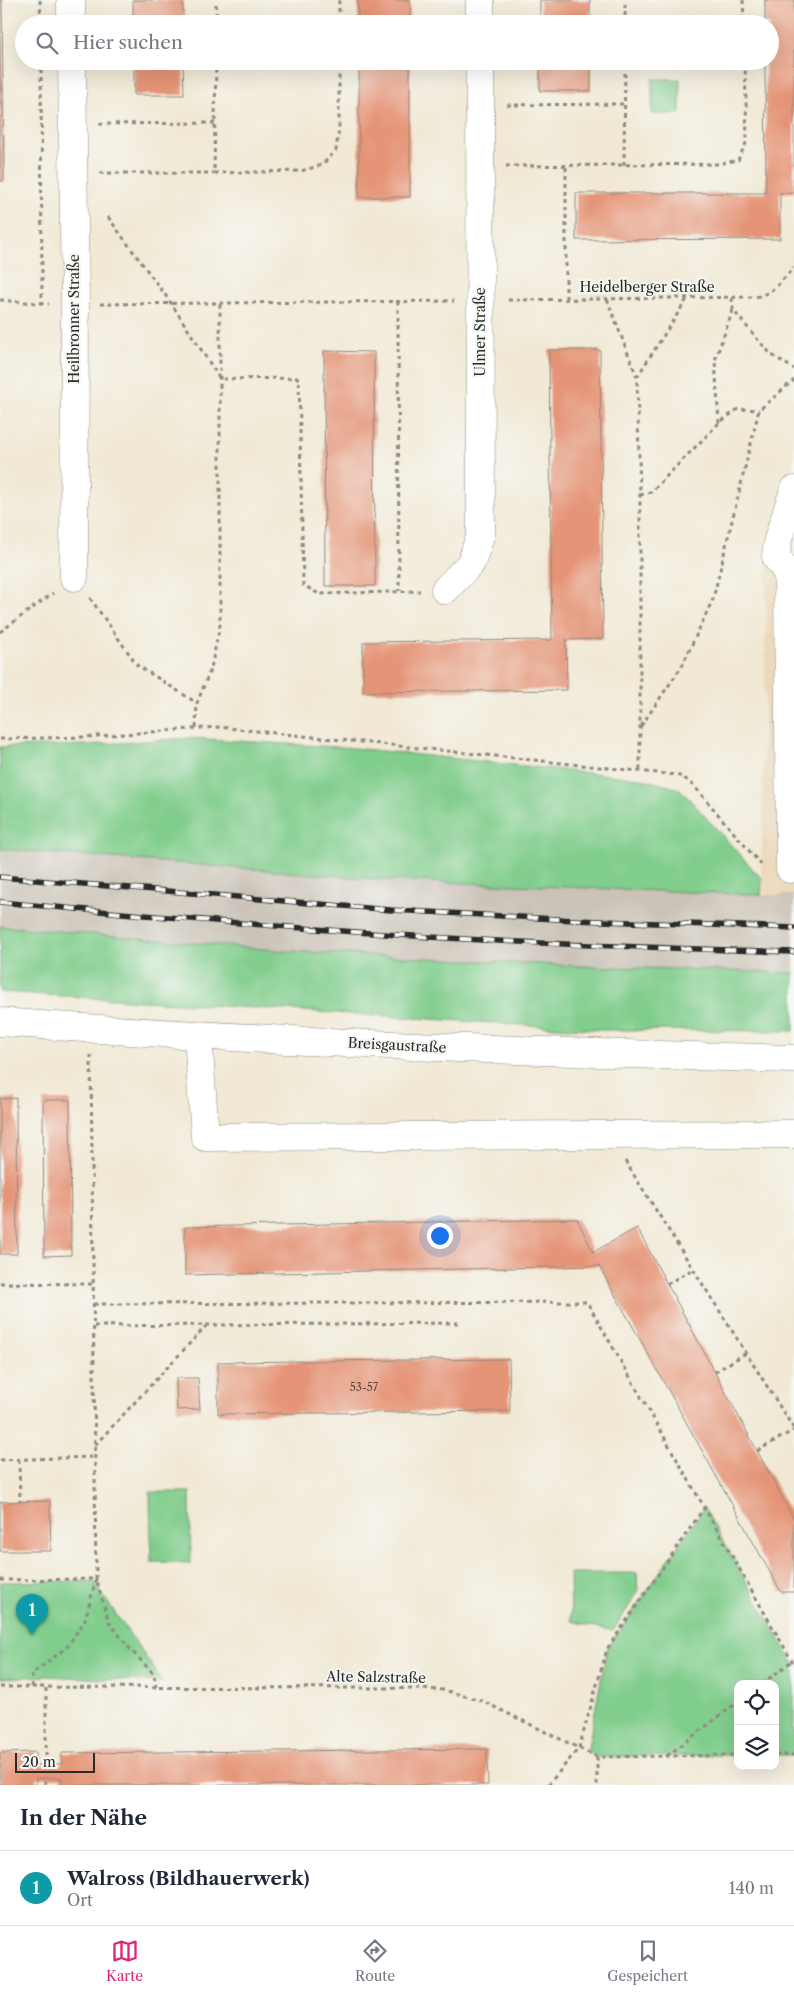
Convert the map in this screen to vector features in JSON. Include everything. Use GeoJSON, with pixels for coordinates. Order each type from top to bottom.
{"type":"FeatureCollection","features":[{"type":"Feature","properties":{"kind":"street"},"geometry":{"type":"LineString","coordinates":[[71,0],[71,15]]}},
{"type":"Feature","properties":{"kind":"street"},"geometry":{"type":"LineString","coordinates":[[480,0],[480,15]]}},
{"type":"Feature","properties":{"kind":"street","name":"Heilbronner Straße"},"geometry":{"type":"LineString","coordinates":[[72,70],[74,577]]}},
{"type":"Feature","properties":{"kind":"street","name":"Ulmer Straße"},"geometry":{"type":"LineString","coordinates":[[445,590],[471,563],[481,534],[480,70]]}},
{"type":"Feature","properties":{"kind":"street"},"geometry":{"type":"LineString","coordinates":[[790,868],[788,574],[776,557],[780,534],[794,490]]}},
{"type":"Feature","properties":{"kind":"street","name":"Breisgaustraße"},"geometry":{"type":"LineString","coordinates":[[0,1022],[198,1036],[578,1054],[794,1059]]}},
{"type":"Feature","properties":{"kind":"street"},"geometry":{"type":"LineString","coordinates":[[198,1036],[205,1137],[794,1134]]}},
{"type":"Feature","properties":{"kind":"path"},"geometry":{"type":"LineString","coordinates":[[40,0],[41,15]]}},
{"type":"Feature","properties":{"kind":"path"},"geometry":{"type":"LineString","coordinates":[[216,0],[216,15]]}},
{"type":"Feature","properties":{"kind":"path"},"geometry":{"type":"LineString","coordinates":[[339,0],[339,15]]}},
{"type":"Feature","properties":{"kind":"path"},"geometry":{"type":"LineString","coordinates":[[625,0],[625,15]]}},
{"type":"Feature","properties":{"kind":"path"},"geometry":{"type":"LineString","coordinates":[[743,0],[744,15]]}},
{"type":"Feature","properties":{"kind":"path"},"geometry":{"type":"LineString","coordinates":[[41,70],[42,304]]}},
{"type":"Feature","properties":{"kind":"path"},"geometry":{"type":"LineString","coordinates":[[214,173],[216,70]]}},
{"type":"Feature","properties":{"kind":"path"},"geometry":{"type":"LineString","coordinates":[[73,173],[301,171],[322,165],[336,150],[339,129],[339,70]]}},
{"type":"Feature","properties":{"kind":"path"},"geometry":{"type":"LineString","coordinates":[[624,70],[624,165]]}},
{"type":"Feature","properties":{"kind":"path"},"geometry":{"type":"LineString","coordinates":[[480,166],[718,164],[738,160],[747,141],[745,70]]}},
{"type":"Feature","properties":{"kind":"path"},"geometry":{"type":"LineString","coordinates":[[480,106],[624,104]]}},
{"type":"Feature","properties":{"kind":"path"},"geometry":{"type":"LineString","coordinates":[[72,124],[216,123]]}},
{"type":"Feature","properties":{"kind":"path"},"geometry":{"type":"LineString","coordinates":[[566,166],[566,299]]}},
{"type":"Feature","properties":{"kind":"path"},"geometry":{"type":"LineString","coordinates":[[108,218],[171,303],[220,379]]}},
{"type":"Feature","properties":{"kind":"path","name":"Heidelberger Straße"},"geometry":{"type":"LineString","coordinates":[[502,300],[754,297],[765,294],[775,288],[794,267]]}},
{"type":"Feature","properties":{"kind":"path"},"geometry":{"type":"LineString","coordinates":[[637,377],[688,298]]}},
{"type":"Feature","properties":{"kind":"path"},"geometry":{"type":"LineString","coordinates":[[720,423],[715,360],[733,310],[732,298]]}},
{"type":"Feature","properties":{"kind":"path"},"geometry":{"type":"LineString","coordinates":[[607,299],[637,377],[640,495],[640,770]]}},
{"type":"Feature","properties":{"kind":"path"},"geometry":{"type":"LineString","coordinates":[[0,300],[57,304]]}},
{"type":"Feature","properties":{"kind":"path"},"geometry":{"type":"LineString","coordinates":[[220,379],[300,378],[303,585],[319,594],[399,591],[398,301]]}},
{"type":"Feature","properties":{"kind":"path","name":"Ulmer Straße"},"geometry":{"type":"LineString","coordinates":[[92,304],[458,301]]}},
{"type":"Feature","properties":{"kind":"path"},"geometry":{"type":"LineString","coordinates":[[196,728],[197,703],[214,660],[220,626],[220,303]]}},
{"type":"Feature","properties":{"kind":"path"},"geometry":{"type":"LineString","coordinates":[[733,310],[772,355],[794,369]]}},
{"type":"Feature","properties":{"kind":"path"},"geometry":{"type":"LineString","coordinates":[[640,727],[682,666],[713,599],[759,410],[794,380]]}},
{"type":"Feature","properties":{"kind":"path"},"geometry":{"type":"LineString","coordinates":[[640,495],[651,492],[720,423],[738,409],[759,410]]}},
{"type":"Feature","properties":{"kind":"path"},"geometry":{"type":"LineString","coordinates":[[0,632],[74,577],[138,665],[197,703]]}},
{"type":"Feature","properties":{"kind":"path"},"geometry":{"type":"LineString","coordinates":[[0,739],[84,737],[218,727],[640,770],[683,777],[694,786],[762,867],[790,868]]}},
{"type":"Feature","properties":{"kind":"path"},"geometry":{"type":"LineString","coordinates":[[32,1687],[32,1674],[67,1648],[85,1620],[96,1579],[91,1029]]}},
{"type":"Feature","properties":{"kind":"path"},"geometry":{"type":"LineString","coordinates":[[609,1135],[794,1429],[758,1451]]}},
{"type":"Feature","properties":{"kind":"path"},"geometry":{"type":"LineString","coordinates":[[667,1284],[693,1269]]}},
{"type":"Feature","properties":{"kind":"path"},"geometry":{"type":"LineString","coordinates":[[0,1283],[93,1284]]}},
{"type":"Feature","properties":{"kind":"path"},"geometry":{"type":"LineString","coordinates":[[94,1304],[587,1302],[793,1661],[767,1680]]}},
{"type":"Feature","properties":{"kind":"path"},"geometry":{"type":"LineString","coordinates":[[94,1326],[459,1323]]}},
{"type":"Feature","properties":{"kind":"path"},"geometry":{"type":"LineString","coordinates":[[95,1445],[207,1326]]}},
{"type":"Feature","properties":{"kind":"path"},"geometry":{"type":"LineString","coordinates":[[715,1372],[746,1353]]}},
{"type":"Feature","properties":{"kind":"path"},"geometry":{"type":"LineString","coordinates":[[0,1460],[95,1457]]}},
{"type":"Feature","properties":{"kind":"path"},"geometry":{"type":"LineString","coordinates":[[19,1460],[20,1501]]}},
{"type":"Feature","properties":{"kind":"path"},"geometry":{"type":"LineString","coordinates":[[548,1785],[579,1748],[607,1649],[704,1508]]}},
{"type":"Feature","properties":{"kind":"path"},"geometry":{"type":"LineString","coordinates":[[0,1580],[96,1579]]}},
{"type":"Feature","properties":{"kind":"path"},"geometry":{"type":"LineString","coordinates":[[96,1579],[109,1622],[130,1649],[154,1674],[156,1687]]}},
{"type":"Feature","properties":{"kind":"path"},"geometry":{"type":"LineString","coordinates":[[46,1686],[46,1764]]}},
{"type":"Feature","properties":{"kind":"path","name":"Alte Salzstraße"},"geometry":{"type":"LineString","coordinates":[[0,1687],[387,1688],[444,1690],[482,1701],[597,1756],[734,1755]]}},
{"type":"Feature","properties":{"kind":"path"},"geometry":{"type":"LineString","coordinates":[[667,1756],[734,1705]]}},
{"type":"Feature","properties":{"kind":"path"},"geometry":{"type":"LineString","coordinates":[[779,1755],[794,1755]]}},
{"type":"Feature","properties":{"kind":"path"},"geometry":{"type":"LineString","coordinates":[[597,1756],[597,1785]]}},
{"type":"Feature","properties":{"kind":"path"},"geometry":{"type":"LineString","coordinates":[[45,1785],[46,1778]]}},
{"type":"Feature","properties":{"kind":"shaded area"},"geometry":{"type":"Polygon","coordinates":[[[794,515],[794,895],[761,895],[767,555],[794,515]]]}},
{"type":"Feature","properties":{"kind":"shaded area"},"geometry":{"type":"Polygon","coordinates":[[[0,849],[389,880],[794,895],[794,973],[580,966],[287,951],[0,926],[0,849]]]}},
{"type":"Feature","properties":{"kind":"green space"},"geometry":{"type":"Polygon","coordinates":[[[652,79],[680,79],[680,114],[652,114],[652,79]]]}},
{"type":"Feature","properties":{"kind":"green space"},"geometry":{"type":"Polygon","coordinates":[[[189,738],[354,748],[638,778],[680,789],[762,879],[761,895],[389,880],[0,849],[0,747],[87,745],[189,738]]]}},
{"type":"Feature","properties":{"kind":"green space"},"geometry":{"type":"Polygon","coordinates":[[[0,926],[287,951],[580,966],[794,973],[794,1031],[604,1030],[0,992],[0,926]]]}},
{"type":"Feature","properties":{"kind":"green space"},"geometry":{"type":"Polygon","coordinates":[[[150,1492],[190,1492],[191,1563],[151,1562],[150,1492]]]}},
{"type":"Feature","properties":{"kind":"green space"},"geometry":{"type":"Polygon","coordinates":[[[704,1508],[792,1661],[794,1661],[794,1755],[779,1755],[779,1680],[734,1680],[734,1755],[597,1757],[587,1752],[607,1649],[704,1508]]]}},
{"type":"Feature","properties":{"kind":"green space"},"geometry":{"type":"Polygon","coordinates":[[[570,1573],[637,1573],[638,1592],[613,1631],[571,1621],[570,1573]]]}},
{"type":"Feature","properties":{"kind":"green space"},"geometry":{"type":"Polygon","coordinates":[[[93,1581],[163,1682],[46,1676],[0,1678],[0,1582],[93,1581]]]}},
{"type":"Feature","properties":{"kind":"building"},"geometry":{"type":"Polygon","coordinates":[[[0,0],[2,0],[4,181],[0,181],[0,0]]]}},
{"type":"Feature","properties":{"kind":"building"},"geometry":{"type":"Polygon","coordinates":[[[133,0],[183,0],[183,15],[133,15],[133,0]]]}},
{"type":"Feature","properties":{"kind":"building"},"geometry":{"type":"Polygon","coordinates":[[[358,0],[410,0],[410,15],[358,15],[358,0]]]}},
{"type":"Feature","properties":{"kind":"building"},"geometry":{"type":"Polygon","coordinates":[[[540,0],[590,0],[590,15],[540,15],[540,0]]]}},
{"type":"Feature","properties":{"kind":"building"},"geometry":{"type":"Polygon","coordinates":[[[765,0],[794,0],[794,193],[780,193],[780,239],[576,240],[576,193],[766,193],[765,70],[779,70],[779,15],[765,15],[765,0]]]}},
{"type":"Feature","properties":{"kind":"building"},"geometry":{"type":"Polygon","coordinates":[[[134,70],[183,70],[184,95],[134,95],[134,70]]]}},
{"type":"Feature","properties":{"kind":"building"},"geometry":{"type":"Polygon","coordinates":[[[359,70],[410,70],[410,197],[359,197],[359,70]]]}},
{"type":"Feature","properties":{"kind":"building"},"geometry":{"type":"Polygon","coordinates":[[[540,70],[591,70],[591,91],[540,91],[540,70]]]}},
{"type":"Feature","properties":{"kind":"building"},"geometry":{"type":"Polygon","coordinates":[[[549,350],[600,350],[603,639],[566,640],[567,690],[363,692],[363,642],[552,640],[549,350]]]}},
{"type":"Feature","properties":{"kind":"building"},"geometry":{"type":"Polygon","coordinates":[[[324,351],[374,352],[375,586],[325,586],[324,351]]]}},
{"type":"Feature","properties":{"kind":"building"},"geometry":{"type":"Polygon","coordinates":[[[16,1098],[17,1254],[0,1254],[0,1099],[16,1098]]]}},
{"type":"Feature","properties":{"kind":"building"},"geometry":{"type":"Polygon","coordinates":[[[43,1100],[70,1100],[71,1255],[44,1256],[43,1100]]]}},
{"type":"Feature","properties":{"kind":"building"},"geometry":{"type":"Polygon","coordinates":[[[577,1219],[593,1252],[637,1228],[794,1519],[794,1592],[781,1592],[599,1266],[185,1275],[185,1227],[577,1219]]]}},
{"type":"Feature","properties":{"kind":"building"},"geometry":{"type":"Polygon","coordinates":[[[509,1359],[510,1411],[218,1414],[218,1362],[509,1359]]]}},
{"type":"Feature","properties":{"kind":"building"},"geometry":{"type":"Polygon","coordinates":[[[176,1378],[198,1378],[200,1409],[177,1410],[176,1378]]]}},
{"type":"Feature","properties":{"kind":"building"},"geometry":{"type":"Polygon","coordinates":[[[50,1501],[51,1551],[0,1551],[0,1502],[50,1501]]]}},
{"type":"Feature","properties":{"kind":"building"},"geometry":{"type":"Polygon","coordinates":[[[487,1749],[488,1785],[62,1785],[62,1778],[36,1778],[36,1785],[0,1785],[0,1753],[36,1752],[36,1765],[62,1764],[62,1753],[487,1749]]]}},
{"type":"Feature","properties":{"kind":"railway"},"geometry":{"type":"LineString","coordinates":[[0,877],[391,910],[575,920],[794,928]]}},
{"type":"Feature","properties":{"kind":"railway"},"geometry":{"type":"LineString","coordinates":[[0,902],[241,923],[422,936],[599,946],[794,952]]}},
{"type":"Feature","properties":{"kind":"place","name":"Walross (Bildhauerwerk)"},"geometry":{"type":"Point","coordinates":[32,1635]}}]}
